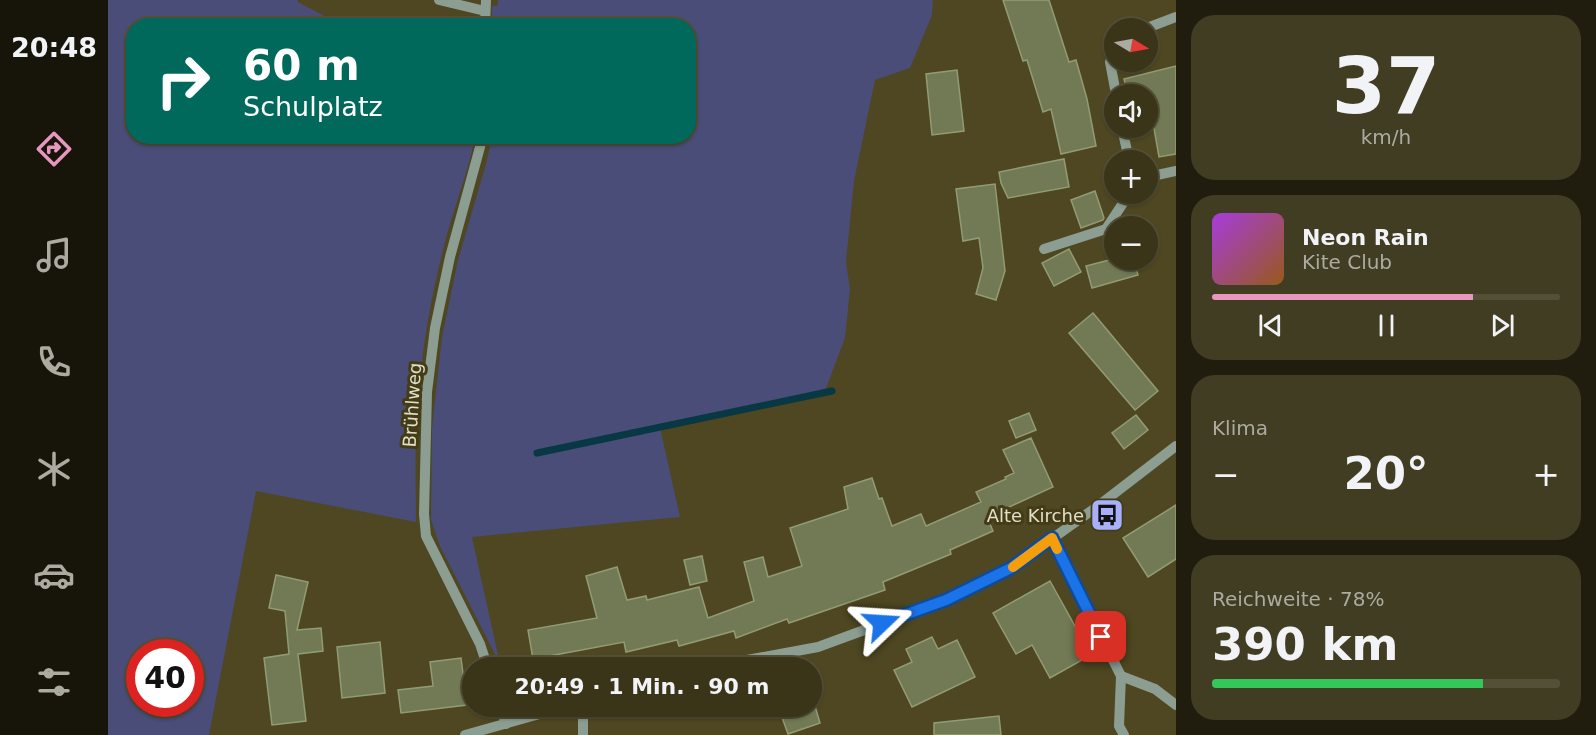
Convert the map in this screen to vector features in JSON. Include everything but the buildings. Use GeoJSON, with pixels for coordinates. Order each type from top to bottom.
{"type":"FeatureCollection","features":[{"type":"Feature","properties":{"kind":"street"},"geometry":{"type":"LineString","coordinates":[[440,0],[486,6]]}},
{"type":"Feature","properties":{"kind":"street"},"geometry":{"type":"LineString","coordinates":[[1158,23],[1176,16]]}},
{"type":"Feature","properties":{"kind":"street","name":"Brühlweg"},"geometry":{"type":"LineString","coordinates":[[481,144],[450,257],[435,328],[427,392],[424,514],[426,536],[484,657]]}},
{"type":"Feature","properties":{"kind":"street"},"geometry":{"type":"LineString","coordinates":[[1158,175],[1176,171]]}},
{"type":"Feature","properties":{"kind":"street"},"geometry":{"type":"LineString","coordinates":[[1044,249],[1106,229],[1122,204]]}},
{"type":"Feature","properties":{"kind":"street"},"geometry":{"type":"LineString","coordinates":[[764,657],[818,647],[946,600],[1011,568],[1176,446]]}},
{"type":"Feature","properties":{"kind":"street"},"geometry":{"type":"LineString","coordinates":[[1052,538],[1121,676],[1119,726],[1124,735]]}},
{"type":"Feature","properties":{"kind":"street"},"geometry":{"type":"LineString","coordinates":[[1121,676],[1155,689],[1176,705]]}},
{"type":"Feature","properties":{"kind":"street"},"geometry":{"type":"LineString","coordinates":[[504,717],[506,724]]}},
{"type":"Feature","properties":{"kind":"street"},"geometry":{"type":"LineString","coordinates":[[465,735],[530,717]]}},
{"type":"Feature","properties":{"kind":"street"},"geometry":{"type":"LineString","coordinates":[[583,735],[584,717]]}},
{"type":"Feature","properties":{"kind":"shaded area"},"geometry":{"type":"Polygon","coordinates":[[[108,0],[297,0],[328,18],[126,18],[126,144],[473,144],[444,246],[426,336],[416,423],[416,522],[256,491],[209,735],[108,735],[108,0]]]}},
{"type":"Feature","properties":{"kind":"shaded area"},"geometry":{"type":"Polygon","coordinates":[[[498,0],[933,0],[932,15],[910,68],[875,80],[854,181],[846,262],[850,289],[845,338],[825,391],[660,427],[680,517],[472,537],[498,657],[440,546],[431,520],[432,428],[442,337],[458,260],[490,144],[696,144],[696,18],[492,18],[492,6],[497,6],[498,0]]]}},
{"type":"Feature","properties":{"kind":"waterway"},"geometry":{"type":"LineString","coordinates":[[537,453],[832,391]]}},
{"type":"Feature","properties":{"kind":"slow traffic"},"geometry":{"type":"LineString","coordinates":[[1013,567],[1052,538],[1057,549]]}},
{"type":"Feature","properties":{"kind":"place","name":"Alte Kirche"},"geometry":{"type":"Point","coordinates":[1107,515]}},
{"type":"Feature","properties":{"kind":"route"},"geometry":{"type":"LineString","coordinates":[[882,623],[946,600],[1011,568],[1052,538],[1101,637]]}}]}
